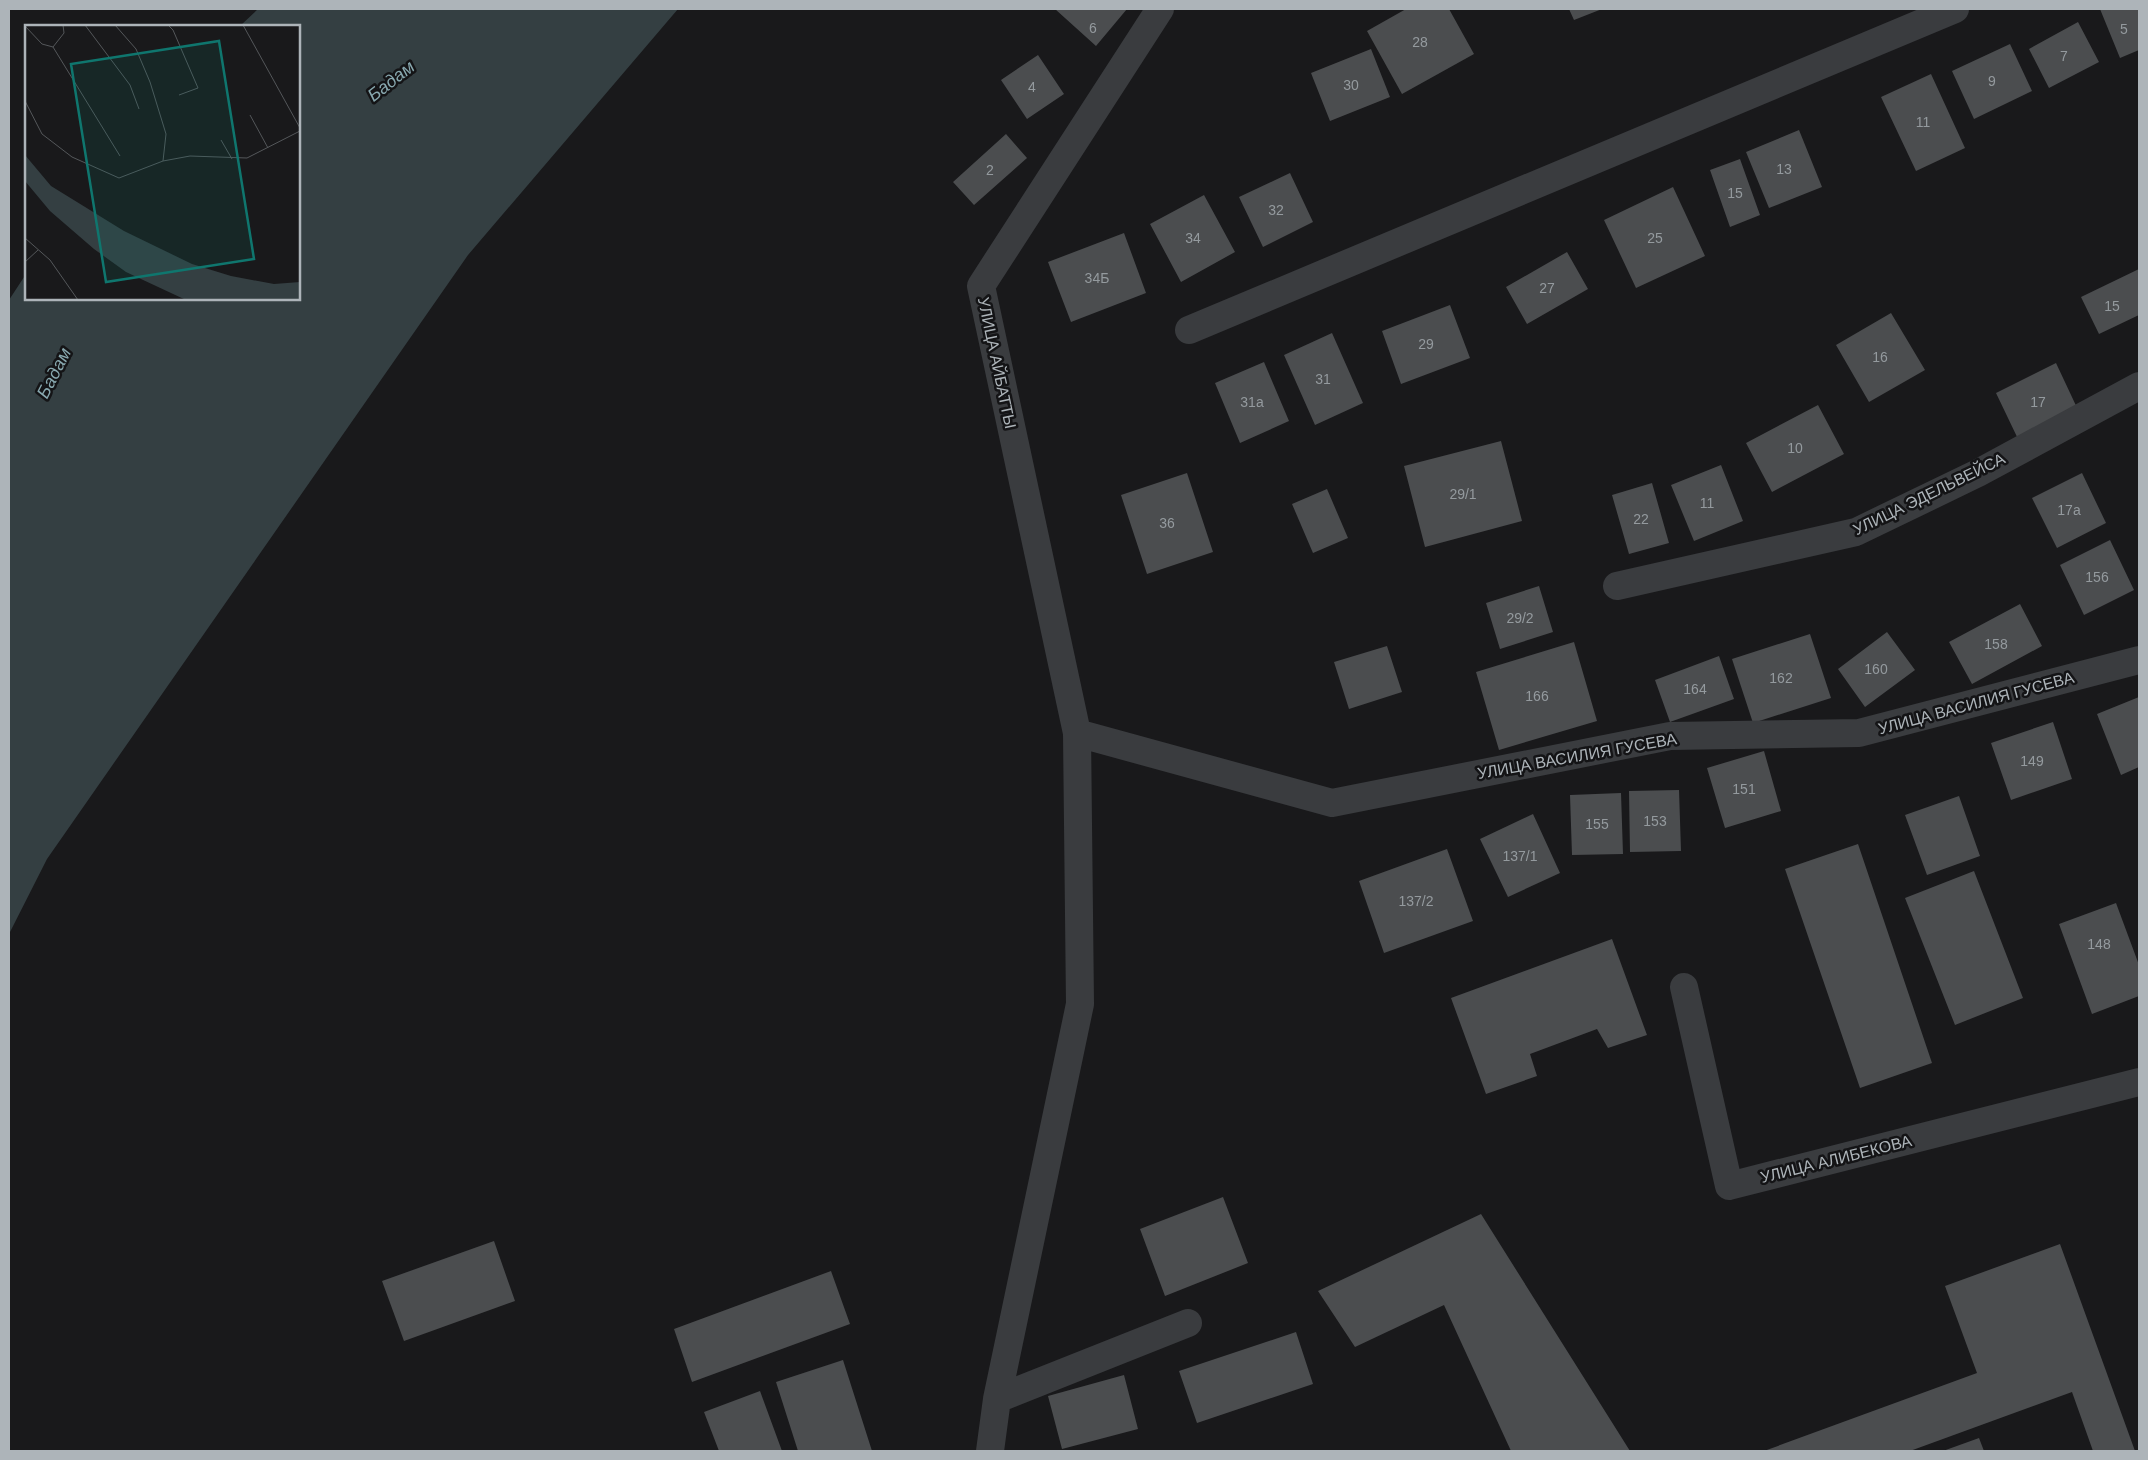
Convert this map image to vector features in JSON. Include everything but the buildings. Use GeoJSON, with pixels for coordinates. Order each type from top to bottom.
{"type":"FeatureCollection","features":[{"type":"Feature","properties":{"kind":"street","name":"УЛИЦА АЙБАТТЫ"},"geometry":{"type":"LineString","coordinates":[[990,1451],[997,1399],[1080,1004],[1077,733],[981,286],[1160,9]]}},
{"type":"Feature","properties":{"kind":"street"},"geometry":{"type":"LineString","coordinates":[[1190,330],[1955,9]]}},
{"type":"Feature","properties":{"kind":"street","name":"УЛИЦА ЭДЕЛЬВЕЙСА"},"geometry":{"type":"LineString","coordinates":[[1617,586],[1856,532],[1978,473],[2139,386]]}},
{"type":"Feature","properties":{"kind":"street","name":"УЛИЦА ВАСИЛИЯ ГУСЕВА"},"geometry":{"type":"LineString","coordinates":[[1077,733],[1332,802],[1670,736],[1859,733],[2139,660]]}},
{"type":"Feature","properties":{"kind":"street","name":"УЛИЦА АЛИБЕКОВА"},"geometry":{"type":"LineString","coordinates":[[1684,988],[1729,1186],[2139,1082]]}},
{"type":"Feature","properties":{"kind":"street"},"geometry":{"type":"LineString","coordinates":[[997,1399],[1188,1323]]}},
{"type":"Feature","properties":{"kind":"water","name":"Бадам"},"geometry":{"type":"Polygon","coordinates":[[[258,9],[678,9],[468,255],[47,859],[9,934],[9,300],[25,276],[25,300],[300,300],[300,25],[241,25],[258,9]]]}}]}
